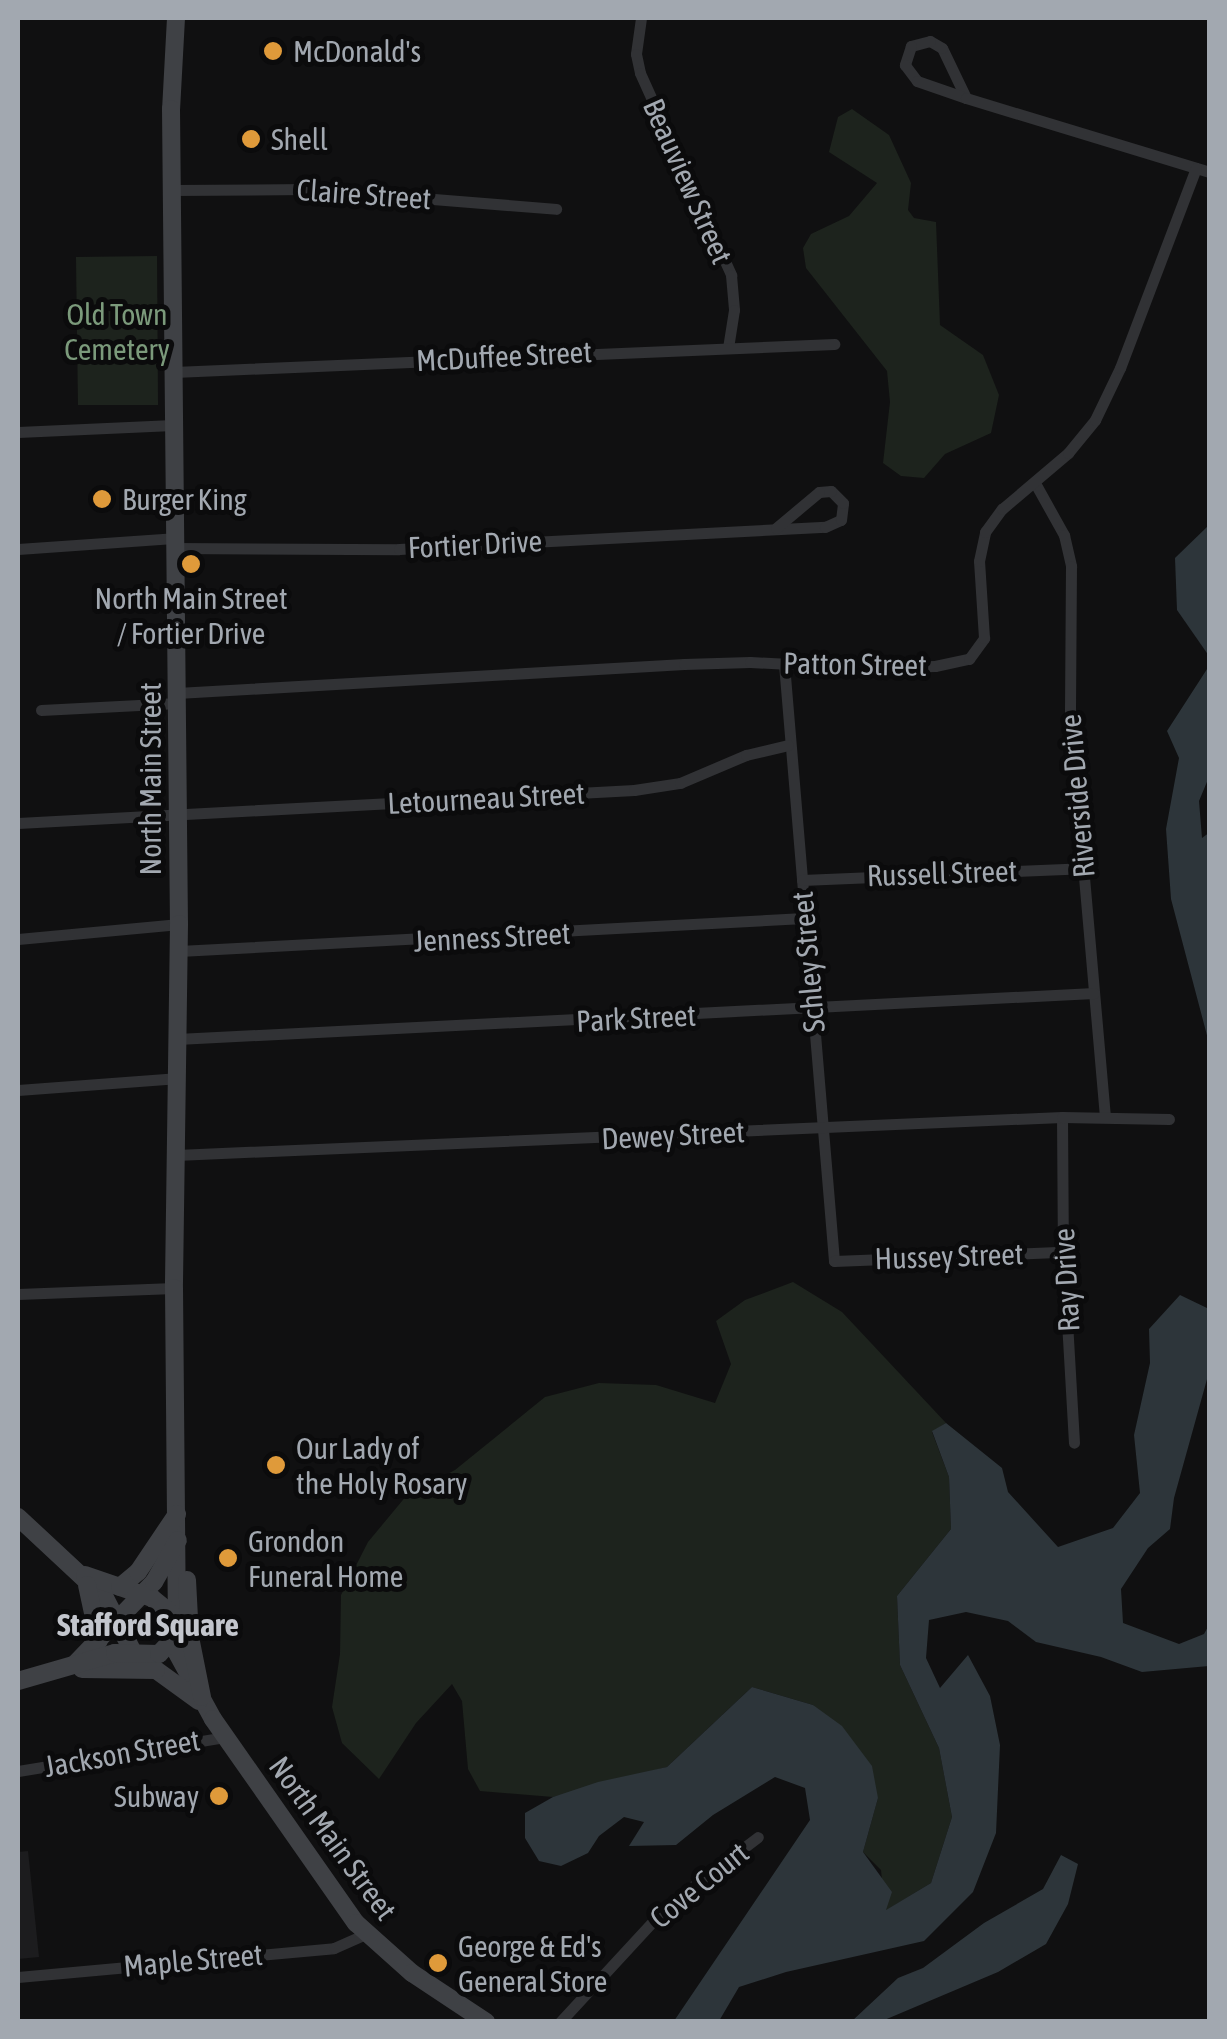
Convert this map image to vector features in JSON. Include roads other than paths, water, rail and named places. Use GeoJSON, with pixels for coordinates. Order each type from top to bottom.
{"type":"FeatureCollection","features":[{"type":"Feature","properties":{"kind":"main road","name":"North Main Street"},"geometry":{"type":"LineString","coordinates":[[174,1616],[178,1540],[174,1288],[179,951],[172,190],[176,18]]}},
{"type":"Feature","properties":{"kind":"main road"},"geometry":{"type":"LineString","coordinates":[[120,1587],[138,1572],[177,1514]]}},
{"type":"Feature","properties":{"kind":"main road"},"geometry":{"type":"LineString","coordinates":[[18,1516],[104,1598],[134,1654]]}},
{"type":"Feature","properties":{"kind":"main road","name":"North Main Street"},"geometry":{"type":"LineString","coordinates":[[178,1540],[187,1559],[190,1637],[202,1703]]}},
{"type":"Feature","properties":{"kind":"main road"},"geometry":{"type":"LineString","coordinates":[[72,1668],[141,1597],[178,1540]]}},
{"type":"Feature","properties":{"kind":"main road"},"geometry":{"type":"LineString","coordinates":[[18,1681],[115,1653],[158,1654],[175,1637],[174,1616],[160,1602],[120,1587],[81,1579]]}},
{"type":"Feature","properties":{"kind":"main road"},"geometry":{"type":"LineString","coordinates":[[81,1579],[98,1641]]}},
{"type":"Feature","properties":{"kind":"main road","name":"North Main Street"},"geometry":{"type":"LineString","coordinates":[[175,1637],[186,1676],[202,1703],[365,1934],[412,1972],[486,2022]]}},
{"type":"Feature","properties":{"kind":"main road","name":"North Main Street"},"geometry":{"type":"LineString","coordinates":[[134,1654],[202,1703]]}},
{"type":"Feature","properties":{"kind":"main road"},"geometry":{"type":"LineString","coordinates":[[72,1668],[156,1670]]}},
{"type":"Feature","properties":{"kind":"street","name":"Beauview Street"},"geometry":{"type":"LineString","coordinates":[[641,18],[636,43],[640,73],[731,275],[734,310],[728,346]]}},
{"type":"Feature","properties":{"kind":"street"},"geometry":{"type":"LineString","coordinates":[[966,98],[942,48],[930,41],[911,46],[904,65],[911,77],[966,98],[1210,172]]}},
{"type":"Feature","properties":{"kind":"street","name":"Patton Street"},"geometry":{"type":"LineString","coordinates":[[41,710],[684,664],[864,668],[935,666],[969,658],[984,638],[979,562],[985,532],[1002,508],[1078,442],[1108,394],[1196,168]]}},
{"type":"Feature","properties":{"kind":"street","name":"Claire Street"},"geometry":{"type":"LineString","coordinates":[[172,190],[309,189],[556,208]]}},
{"type":"Feature","properties":{"kind":"street","name":"McDuffee Street"},"geometry":{"type":"LineString","coordinates":[[174,372],[834,344]]}},
{"type":"Feature","properties":{"kind":"street"},"geometry":{"type":"LineString","coordinates":[[18,432],[173,425]]}},
{"type":"Feature","properties":{"kind":"street","name":"Riverside Drive"},"geometry":{"type":"LineString","coordinates":[[1035,483],[1064,535],[1071,566],[1070,717],[1105,1116]]}},
{"type":"Feature","properties":{"kind":"street","name":"Fortier Drive"},"geometry":{"type":"LineString","coordinates":[[18,549],[174,543],[398,548],[831,526],[841,520],[844,503],[837,494],[819,492],[776,528]]}},
{"type":"Feature","properties":{"kind":"street","name":"Schley Street"},"geometry":{"type":"LineString","coordinates":[[784,664],[834,1261]]}},
{"type":"Feature","properties":{"kind":"street","name":"Letourneau Street"},"geometry":{"type":"LineString","coordinates":[[18,822],[661,787],[699,776],[746,754],[788,745]]}},
{"type":"Feature","properties":{"kind":"street","name":"Russell Street"},"geometry":{"type":"LineString","coordinates":[[802,880],[1083,868]]}},
{"type":"Feature","properties":{"kind":"street","name":"Jenness Street"},"geometry":{"type":"LineString","coordinates":[[179,951],[804,918]]}},
{"type":"Feature","properties":{"kind":"street"},"geometry":{"type":"LineString","coordinates":[[18,938],[179,924]]}},
{"type":"Feature","properties":{"kind":"street","name":"Park Street"},"geometry":{"type":"LineString","coordinates":[[178,1039],[1094,994]]}},
{"type":"Feature","properties":{"kind":"street"},"geometry":{"type":"LineString","coordinates":[[18,1090],[176,1078]]}},
{"type":"Feature","properties":{"kind":"street","name":"Dewey Street"},"geometry":{"type":"LineString","coordinates":[[176,1156],[1105,1116],[1169,1118]]}},
{"type":"Feature","properties":{"kind":"street","name":"Ray Drive"},"geometry":{"type":"LineString","coordinates":[[1062,1118],[1063,1252],[1074,1443]]}},
{"type":"Feature","properties":{"kind":"street","name":"Hussey Street"},"geometry":{"type":"LineString","coordinates":[[834,1261],[1063,1252]]}},
{"type":"Feature","properties":{"kind":"street"},"geometry":{"type":"LineString","coordinates":[[18,1294],[174,1288]]}},
{"type":"Feature","properties":{"kind":"street","name":"Jackson Street"},"geometry":{"type":"LineString","coordinates":[[18,1771],[226,1737]]}},
{"type":"Feature","properties":{"kind":"street","name":"Cove Court"},"geometry":{"type":"LineString","coordinates":[[560,2022],[666,1906],[758,1838]]}},
{"type":"Feature","properties":{"kind":"street","name":"Maple Street"},"geometry":{"type":"LineString","coordinates":[[18,1976],[334,1948],[365,1934]]}},
{"type":"Feature","properties":{"kind":"place","name":"McDonald's"},"geometry":{"type":"Point","coordinates":[273,51]}},
{"type":"Feature","properties":{"kind":"place","name":"Shell"},"geometry":{"type":"Point","coordinates":[251,139]}},
{"type":"Feature","properties":{"kind":"place","name":"Burger King"},"geometry":{"type":"Point","coordinates":[102,499]}},
{"type":"Feature","properties":{"kind":"place","name":"North Main Street / Fortier Drive"},"geometry":{"type":"Point","coordinates":[191,564]}},
{"type":"Feature","properties":{"kind":"place","name":"Our Lady of the Holy Rosary"},"geometry":{"type":"Point","coordinates":[276,1465]}},
{"type":"Feature","properties":{"kind":"place","name":"Grondon Funeral Home"},"geometry":{"type":"Point","coordinates":[228,1558]}},
{"type":"Feature","properties":{"kind":"place","name":"Subway"},"geometry":{"type":"Point","coordinates":[219,1796]}},
{"type":"Feature","properties":{"kind":"place","name":"George & Ed's General Store"},"geometry":{"type":"Point","coordinates":[438,1963]}},
{"type":"Feature","properties":{"kind":"district","name":"Stafford Square"},"geometry":{"type":"Point","coordinates":[148,1625]}},
{"type":"Feature","properties":{"kind":"park label","name":"Old Town Cemetery"},"geometry":{"type":"Point","coordinates":[117,331]}}]}
